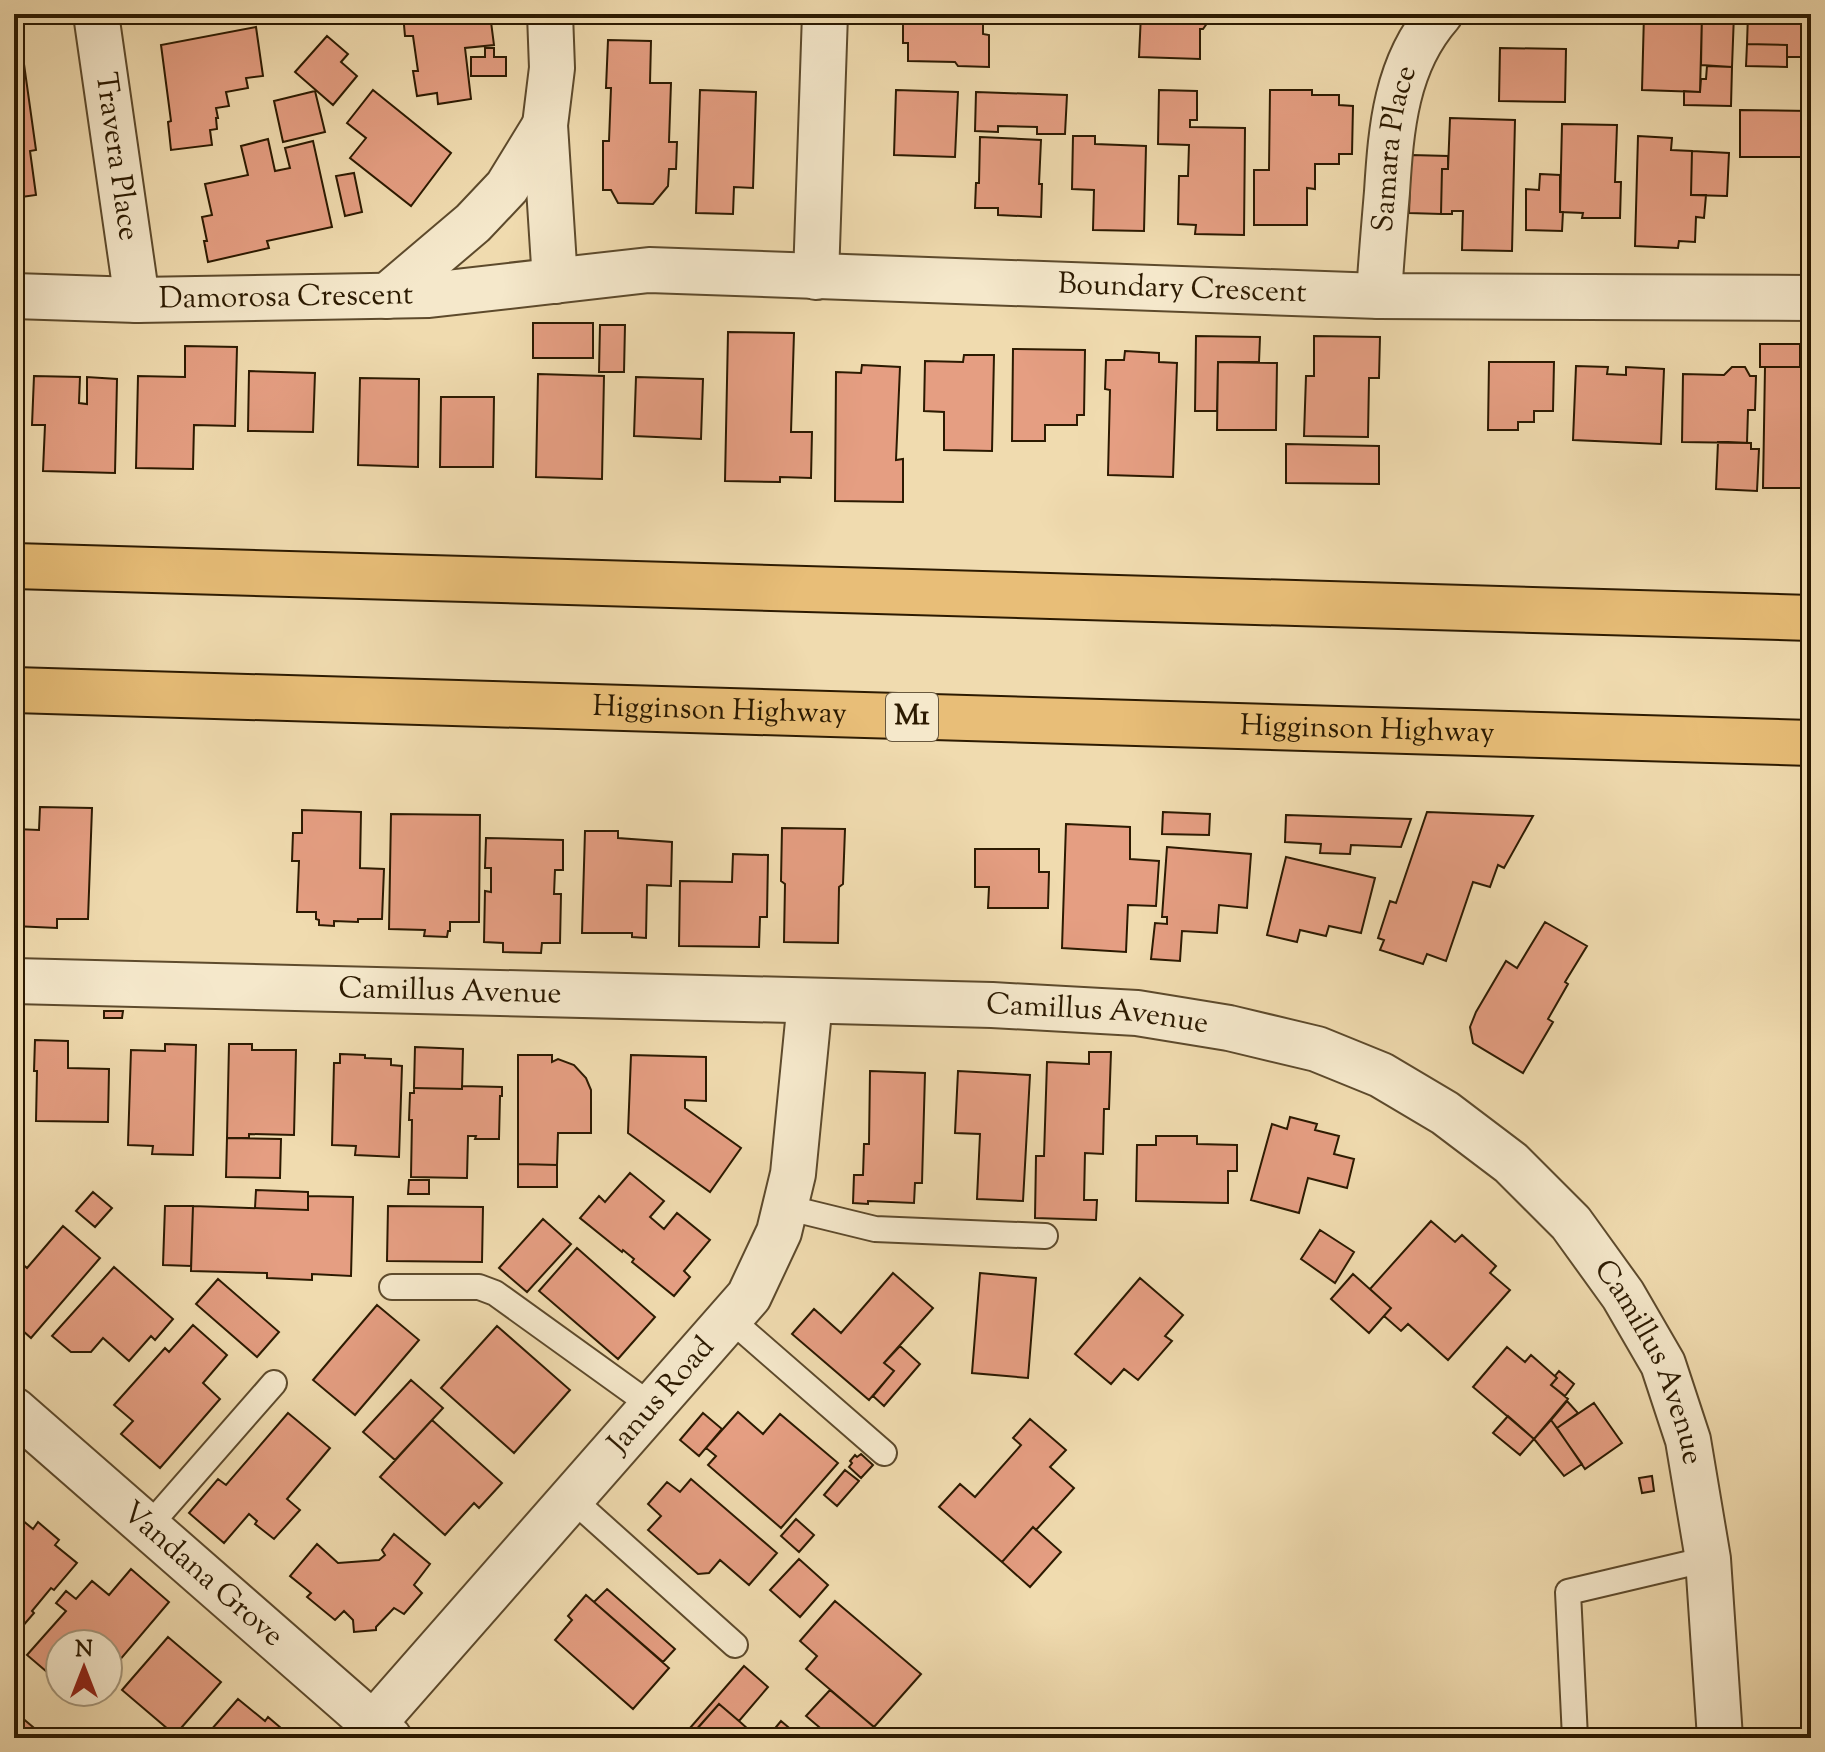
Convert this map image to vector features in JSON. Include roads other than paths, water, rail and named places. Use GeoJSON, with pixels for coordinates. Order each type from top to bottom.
{"type":"FeatureCollection","features":[{"type":"Feature","properties":{"kind":"highway"},"geometry":{"type":"LineString","coordinates":[[14,566],[1811,618]]}},
{"type":"Feature","properties":{"kind":"highway","name":"Higginson Highway"},"geometry":{"type":"LineString","coordinates":[[14,690],[1811,743]]}},
{"type":"Feature","properties":{"kind":"street","name":"Travera Place"},"geometry":{"type":"LineString","coordinates":[[96,14],[137,300]]}},
{"type":"Feature","properties":{"kind":"street"},"geometry":{"type":"LineString","coordinates":[[550,14],[552,68],[545,125],[555,281]]}},
{"type":"Feature","properties":{"kind":"street"},"geometry":{"type":"LineString","coordinates":[[816,277],[825,14]]}},
{"type":"Feature","properties":{"kind":"street","name":"Samara Place"},"geometry":{"type":"LineString","coordinates":[[1379,296],[1391,134],[1397,97],[1410,59],[1440,14]]}},
{"type":"Feature","properties":{"kind":"street"},"geometry":{"type":"LineString","coordinates":[[387,296],[473,223],[507,187],[545,125]]}},
{"type":"Feature","properties":{"kind":"street","name":"Damorosa Crescent"},"geometry":{"type":"LineString","coordinates":[[14,296],[137,300],[429,295],[649,270],[816,277]]}},
{"type":"Feature","properties":{"kind":"street","name":"Boundary Crescent"},"geometry":{"type":"LineString","coordinates":[[816,277],[1379,296],[1811,298]]}},
{"type":"Feature","properties":{"kind":"street","name":"Camillus Avenue"},"geometry":{"type":"LineString","coordinates":[[14,981],[992,1005],[1137,1013],[1229,1028],[1317,1049],[1381,1075],[1445,1113],[1511,1163],[1571,1223],[1630,1307],[1663,1364],[1688,1440],[1708,1559],[1720,1738]]}},
{"type":"Feature","properties":{"kind":"street","name":"Janus Road"},"geometry":{"type":"LineString","coordinates":[[382,1731],[571,1498],[749,1296],[779,1232],[793,1174],[810,1001]]}},
{"type":"Feature","properties":{"kind":"street","name":"Vandana Grove"},"geometry":{"type":"LineString","coordinates":[[14,1410],[382,1731]]}},
{"type":"Feature","properties":{"kind":"lane"},"geometry":{"type":"LineString","coordinates":[[785,1207],[875,1229],[1045,1236]]}},
{"type":"Feature","properties":{"kind":"lane"},"geometry":{"type":"LineString","coordinates":[[392,1287],[479,1287],[495,1293],[652,1406]]}},
{"type":"Feature","properties":{"kind":"lane"},"geometry":{"type":"LineString","coordinates":[[729,1318],[884,1453]]}},
{"type":"Feature","properties":{"kind":"lane"},"geometry":{"type":"LineString","coordinates":[[148,1527],[274,1383]]}},
{"type":"Feature","properties":{"kind":"lane"},"geometry":{"type":"LineString","coordinates":[[571,1498],[735,1645]]}},
{"type":"Feature","properties":{"kind":"lane"},"geometry":{"type":"LineString","coordinates":[[1575,1738],[1568,1592],[1708,1559]]}}]}
